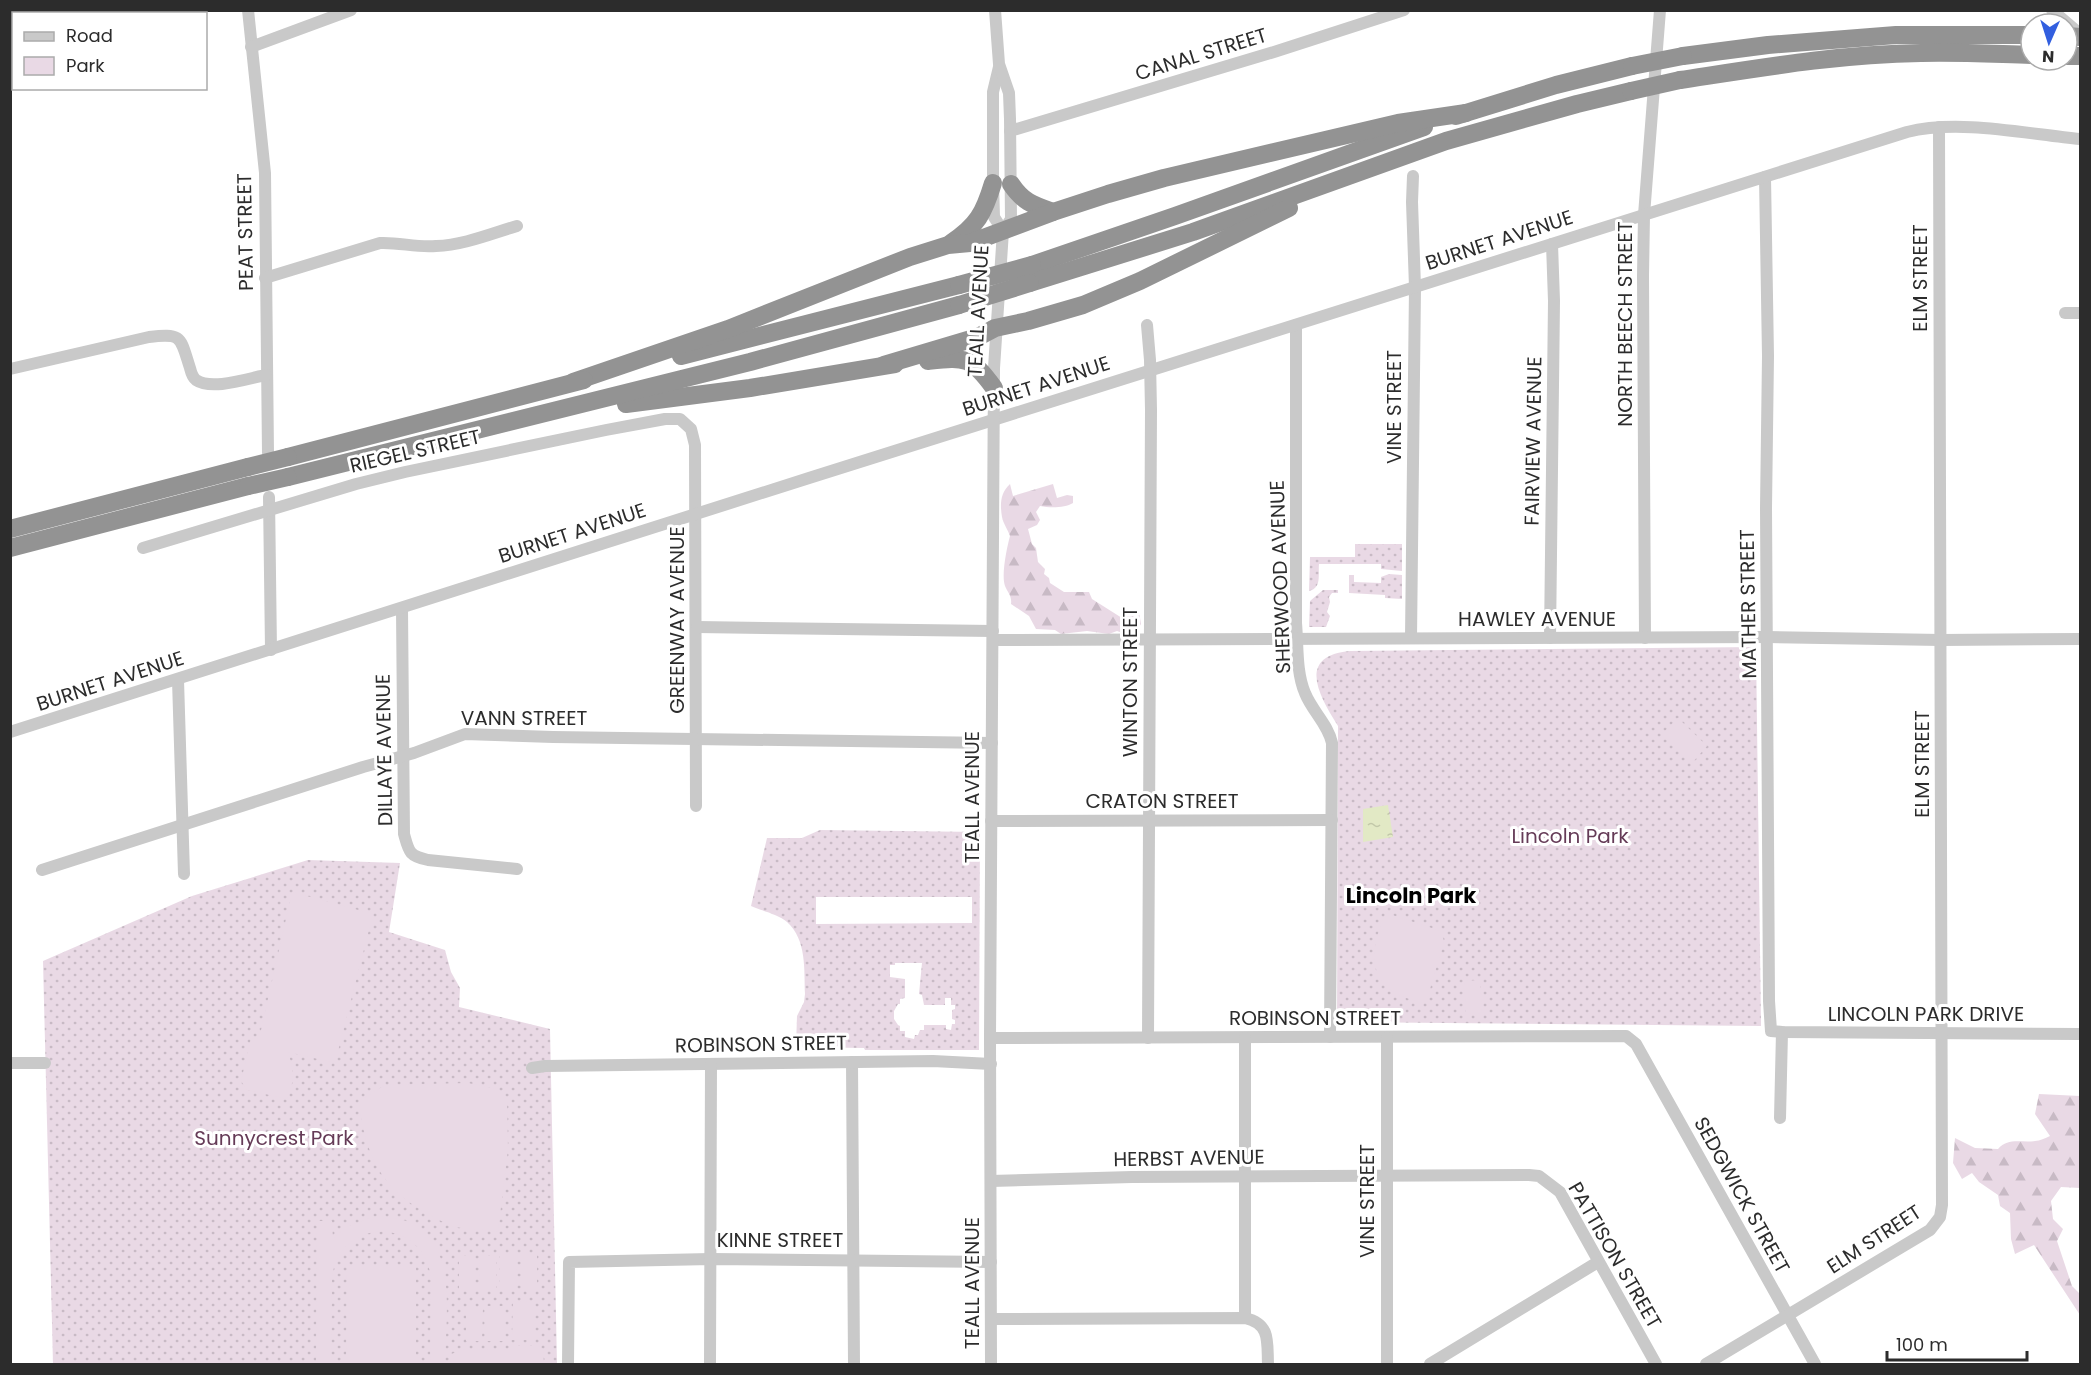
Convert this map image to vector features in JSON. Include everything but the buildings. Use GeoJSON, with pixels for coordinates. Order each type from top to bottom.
{"type":"FeatureCollection","features":[{"type":"Feature","properties":{"kind":"highway"},"geometry":{"type":"LineString","coordinates":[[10,529],[573,382],[773,334],[1032,265],[1466,113],[1556,85],[1632,66],[1683,56],[1768,45],[1896,35],[2019,35]]}},
{"type":"Feature","properties":{"kind":"highway"},"geometry":{"type":"LineString","coordinates":[[10,548],[248,486],[549,413],[892,324],[1193,232],[1446,141],[1577,104],[1680,80],[1780,64],[1844,57],[1920,53],[2019,55]]}},
{"type":"Feature","properties":{"kind":"highway"},"geometry":{"type":"LineString","coordinates":[[573,382],[728,329],[910,256],[948,245],[970,243],[1053,212],[1164,178],[1398,123],[1466,113]]}},
{"type":"Feature","properties":{"kind":"highway"},"geometry":{"type":"LineString","coordinates":[[884,365],[978,337],[995,328],[1083,305],[1224,241],[1351,177]]}},
{"type":"Feature","properties":{"kind":"highway"},"geometry":{"type":"LineString","coordinates":[[948,245],[968,232],[977,222],[988,202],[1002,184],[1029,204],[1053,212]]}},
{"type":"Feature","properties":{"kind":"highway"},"geometry":{"type":"LineString","coordinates":[[549,413],[750,388],[884,365],[956,357],[974,365],[994,388]]}},
{"type":"Feature","properties":{"kind":"street","name":"PEAT STREET"},"geometry":{"type":"LineString","coordinates":[[248,10],[265,173],[268,453]]}},
{"type":"Feature","properties":{"kind":"street"},"geometry":{"type":"LineString","coordinates":[[251,47],[351,10]]}},
{"type":"Feature","properties":{"kind":"street","name":"TEALL AVENUE"},"geometry":{"type":"LineString","coordinates":[[995,10],[999,67],[1009,93],[1010,131],[1002,184],[994,217],[1003,231]]}},
{"type":"Feature","properties":{"kind":"street","name":"CANAL STREET"},"geometry":{"type":"LineString","coordinates":[[1010,131],[1274,52],[1404,10]]}},
{"type":"Feature","properties":{"kind":"street","name":"NORTH BEECH STREET"},"geometry":{"type":"LineString","coordinates":[[1645,638],[1644,215],[1660,10]]}},
{"type":"Feature","properties":{"kind":"street"},"geometry":{"type":"LineString","coordinates":[[2052,10],[2080,36]]}},
{"type":"Feature","properties":{"kind":"street","name":"TEALL AVENUE"},"geometry":{"type":"LineString","coordinates":[[991,1365],[990,1038],[995,328],[1003,231],[1011,219],[1002,184],[993,92],[999,67]]}},
{"type":"Feature","properties":{"kind":"street","name":"BURNET AVENUE"},"geometry":{"type":"LineString","coordinates":[[10,732],[1907,132],[1952,126],[2080,139]]}},
{"type":"Feature","properties":{"kind":"street","name":"ELM STREET"},"geometry":{"type":"LineString","coordinates":[[1706,1365],[1930,1230],[1940,1217],[1942,1205],[1943,1033],[1939,127]]}},
{"type":"Feature","properties":{"kind":"street","name":"VINE STREET"},"geometry":{"type":"LineString","coordinates":[[1411,638],[1415,287],[1413,176]]}},
{"type":"Feature","properties":{"kind":"street","name":"MATHER STREET"},"geometry":{"type":"LineString","coordinates":[[1765,177],[1768,356],[1766,508],[1769,978],[1776,1031],[1780,1118]]}},
{"type":"Feature","properties":{"kind":"street"},"geometry":{"type":"LineString","coordinates":[[266,278],[380,243],[395,242],[433,247],[457,244],[517,226]]}},
{"type":"Feature","properties":{"kind":"street","name":"FAIRVIEW AVENUE"},"geometry":{"type":"LineString","coordinates":[[1550,638],[1554,311],[1552,244]]}},
{"type":"Feature","properties":{"kind":"street"},"geometry":{"type":"LineString","coordinates":[[2065,313],[2080,313]]}},
{"type":"Feature","properties":{"kind":"street","name":"SHERWOOD AVENUE"},"geometry":{"type":"LineString","coordinates":[[1296,325],[1298,638],[1303,690],[1330,736],[1332,820],[1330,1037]]}},
{"type":"Feature","properties":{"kind":"street","name":"WINTON STREET"},"geometry":{"type":"LineString","coordinates":[[1147,326],[1151,410],[1148,1038]]}},
{"type":"Feature","properties":{"kind":"street"},"geometry":{"type":"LineString","coordinates":[[10,369],[149,337],[169,335],[182,341],[192,374],[197,380],[211,384],[228,383],[266,375]]}},
{"type":"Feature","properties":{"kind":"street","name":"RIEGEL STREET"},"geometry":{"type":"LineString","coordinates":[[143,548],[356,484],[405,472],[656,421],[680,419],[692,429],[693,435]]}},
{"type":"Feature","properties":{"kind":"street","name":"GREENWAY AVENUE"},"geometry":{"type":"LineString","coordinates":[[693,435],[696,514],[696,806]]}},
{"type":"Feature","properties":{"kind":"street"},"geometry":{"type":"LineString","coordinates":[[268,497],[271,650]]}},
{"type":"Feature","properties":{"kind":"street","name":"DILLAYE AVENUE"},"geometry":{"type":"LineString","coordinates":[[402,609],[404,834],[412,854],[428,860],[517,869]]}},
{"type":"Feature","properties":{"kind":"street","name":"HAWLEY AVENUE"},"geometry":{"type":"LineString","coordinates":[[696,627],[1149,640],[1298,638],[2080,639]]}},
{"type":"Feature","properties":{"kind":"street"},"geometry":{"type":"LineString","coordinates":[[178,680],[184,874]]}},
{"type":"Feature","properties":{"kind":"street","name":"VANN STREET"},"geometry":{"type":"LineString","coordinates":[[42,870],[403,756],[465,734],[992,743]]}},
{"type":"Feature","properties":{"kind":"street","name":"CRATON STREET"},"geometry":{"type":"LineString","coordinates":[[991,821],[1332,820]]}},
{"type":"Feature","properties":{"kind":"street","name":"LINCOLN PARK DRIVE"},"geometry":{"type":"LineString","coordinates":[[1776,1031],[2080,1034]]}},
{"type":"Feature","properties":{"kind":"street","name":"ROBINSON STREET"},"geometry":{"type":"LineString","coordinates":[[990,1038],[1626,1036],[1636,1044]]}},
{"type":"Feature","properties":{"kind":"street"},"geometry":{"type":"LineString","coordinates":[[1245,1038],[1245,1318]]}},
{"type":"Feature","properties":{"kind":"street","name":"VINE STREET"},"geometry":{"type":"LineString","coordinates":[[1387,1038],[1387,1365]]}},
{"type":"Feature","properties":{"kind":"street","name":"SEDGWICK STREET"},"geometry":{"type":"LineString","coordinates":[[1636,1044],[1815,1365]]}},
{"type":"Feature","properties":{"kind":"street","name":"ROBINSON STREET"},"geometry":{"type":"LineString","coordinates":[[532,1068],[933,1061],[991,1064]]}},
{"type":"Feature","properties":{"kind":"street"},"geometry":{"type":"LineString","coordinates":[[852,1062],[854,1365]]}},
{"type":"Feature","properties":{"kind":"street"},"geometry":{"type":"LineString","coordinates":[[10,1063],[45,1063]]}},
{"type":"Feature","properties":{"kind":"street"},"geometry":{"type":"LineString","coordinates":[[710,1365],[711,1064]]}},
{"type":"Feature","properties":{"kind":"street","name":"HERBST AVENUE"},"geometry":{"type":"LineString","coordinates":[[991,1181],[1388,1175]]}},
{"type":"Feature","properties":{"kind":"street","name":"PATTISON STREET"},"geometry":{"type":"LineString","coordinates":[[1388,1175],[1539,1176],[1560,1192],[1656,1365]]}},
{"type":"Feature","properties":{"kind":"street","name":"KINNE STREET"},"geometry":{"type":"LineString","coordinates":[[568,1365],[569,1262],[711,1259],[992,1262]]}},
{"type":"Feature","properties":{"kind":"street"},"geometry":{"type":"LineString","coordinates":[[1430,1365],[1598,1263]]}},
{"type":"Feature","properties":{"kind":"street"},"geometry":{"type":"LineString","coordinates":[[991,1319],[1245,1318],[1256,1321],[1263,1327],[1267,1338],[1268,1365]]}},
{"type":"Feature","properties":{"kind":"green space"},"geometry":{"type":"Polygon","coordinates":[[[1010,484],[1013,496],[1053,484],[1057,498],[1073,496],[1073,503],[1070,505],[1040,506],[1036,512],[1040,520],[1037,525],[1028,529],[1032,544],[1036,548],[1038,562],[1045,569],[1044,574],[1049,578],[1050,583],[1064,592],[1089,592],[1092,599],[1122,618],[1127,615],[1129,609],[1139,612],[1141,624],[1135,633],[1128,635],[1117,631],[1109,634],[1087,631],[1061,634],[1055,630],[1036,629],[1029,616],[1011,604],[1004,581],[1010,536],[1001,508],[1003,495],[1010,484]]]}},
{"type":"Feature","properties":{"kind":"green space"},"geometry":{"type":"Polygon","coordinates":[[[1355,544],[1402,544],[1402,571],[1381,569],[1381,564],[1319,564],[1318,584],[1309,591],[1310,557],[1355,557],[1355,544]]]}},
{"type":"Feature","properties":{"kind":"green space"},"geometry":{"type":"Polygon","coordinates":[[[1389,574],[1402,575],[1402,599],[1385,598],[1385,595],[1349,593],[1349,575],[1354,575],[1354,582],[1381,583],[1381,577],[1389,574]]]}},
{"type":"Feature","properties":{"kind":"green space"},"geometry":{"type":"Polygon","coordinates":[[[1323,590],[1338,590],[1338,593],[1332,593],[1329,597],[1327,612],[1330,616],[1326,627],[1309,627],[1310,601],[1323,590]]]}},
{"type":"Feature","properties":{"kind":"green space","name":"Lincoln Park"},"geometry":{"type":"Polygon","coordinates":[[[1756,647],[1761,1026],[1337,1022],[1338,726],[1319,690],[1317,669],[1323,661],[1333,654],[1350,651],[1756,647]]]}},
{"type":"Feature","properties":{"kind":"green space"},"geometry":{"type":"Polygon","coordinates":[[[1678,718],[1707,746],[1693,762],[1663,733],[1678,718]]]}},
{"type":"Feature","properties":{"kind":"green space"},"geometry":{"type":"Polygon","coordinates":[[[820,830],[980,832],[979,1050],[865,1050],[864,1048],[796,1047],[797,1016],[805,994],[801,946],[798,937],[787,922],[751,906],[767,838],[802,838],[820,830]],[[816,897],[816,924],[972,923],[972,897],[816,897]],[[895,963],[895,965],[890,965],[890,977],[905,979],[905,998],[900,999],[900,1004],[894,1011],[894,1019],[900,1026],[900,1031],[905,1031],[905,1037],[914,1039],[920,1030],[924,1030],[924,1025],[946,1025],[946,1029],[951,1030],[952,1024],[955,1024],[955,1020],[952,1019],[952,1010],[955,1009],[955,1005],[951,1005],[951,998],[945,998],[945,1005],[924,1005],[922,995],[919,994],[922,963],[895,963]]]}},
{"type":"Feature","properties":{"kind":"green space","name":"Sunnycrest Park"},"geometry":{"type":"Polygon","coordinates":[[[308,860],[400,863],[389,932],[445,950],[451,972],[460,988],[459,1007],[550,1029],[557,1364],[53,1364],[43,961],[192,896],[308,860]]]}},
{"type":"Feature","properties":{"kind":"green space"},"geometry":{"type":"Polygon","coordinates":[[[292,892],[373,914],[335,1063],[288,1052],[293,1076],[287,1099],[247,1090],[241,1081],[251,1038],[259,1039],[292,892]]]}},
{"type":"Feature","properties":{"kind":"green space"},"geometry":{"type":"Polygon","coordinates":[[[1386,913],[1441,931],[1444,941],[1426,1003],[1393,991],[1383,982],[1377,972],[1374,959],[1375,945],[1386,913]]]}},
{"type":"Feature","properties":{"kind":"green space"},"geometry":{"type":"Polygon","coordinates":[[[1480,980],[1482,1013],[1466,1014],[1464,981],[1480,980]]]}},
{"type":"Feature","properties":{"kind":"green space"},"geometry":{"type":"Polygon","coordinates":[[[468,1083],[496,1089],[507,1100],[508,1149],[498,1232],[449,1225],[397,1192],[377,1167],[370,1152],[361,1119],[359,1101],[385,1085],[468,1083]]]}},
{"type":"Feature","properties":{"kind":"green space"},"geometry":{"type":"Polygon","coordinates":[[[2039,1094],[2080,1096],[2080,1188],[2061,1187],[2051,1201],[2053,1219],[2063,1229],[2057,1241],[2072,1286],[2080,1294],[2080,1315],[2034,1245],[2015,1254],[2011,1239],[2010,1213],[2000,1206],[1998,1195],[1979,1182],[1972,1173],[1962,1179],[1953,1163],[1955,1138],[1975,1148],[1998,1149],[2010,1142],[2037,1141],[2050,1136],[2035,1114],[2039,1094]]]}},
{"type":"Feature","properties":{"kind":"green space"},"geometry":{"type":"Polygon","coordinates":[[[373,1217],[402,1220],[422,1230],[436,1246],[443,1267],[446,1291],[445,1364],[430,1364],[431,1277],[425,1257],[413,1243],[399,1234],[382,1232],[366,1234],[351,1242],[339,1256],[332,1276],[331,1364],[316,1364],[317,1221],[332,1221],[333,1239],[346,1227],[373,1217]]]}},
{"type":"Feature","properties":{"kind":"green space"},"geometry":{"type":"Polygon","coordinates":[[[500,1255],[517,1255],[516,1290],[500,1290],[500,1255]]]}},
{"type":"Feature","properties":{"kind":"green space"},"geometry":{"type":"Polygon","coordinates":[[[521,1255],[537,1255],[537,1290],[521,1290],[521,1255]]]}},
{"type":"Feature","properties":{"kind":"green space"},"geometry":{"type":"Polygon","coordinates":[[[459,1256],[475,1256],[475,1290],[459,1290],[459,1256]]]}},
{"type":"Feature","properties":{"kind":"green space"},"geometry":{"type":"Polygon","coordinates":[[[480,1256],[496,1256],[496,1290],[479,1290],[480,1256]]]}},
{"type":"Feature","properties":{"kind":"green space"},"geometry":{"type":"Polygon","coordinates":[[[347,1265],[416,1265],[416,1364],[346,1364],[347,1265]]]}},
{"type":"Feature","properties":{"kind":"green space"},"geometry":{"type":"Polygon","coordinates":[[[513,1301],[534,1302],[534,1340],[512,1340],[513,1301]]]}},
{"type":"Feature","properties":{"kind":"green space"},"geometry":{"type":"Polygon","coordinates":[[[487,1306],[503,1306],[503,1341],[487,1341],[487,1306]]]}},
{"type":"Feature","properties":{"kind":"green space"},"geometry":{"type":"Polygon","coordinates":[[[466,1307],[483,1307],[482,1341],[466,1341],[466,1307]]]}},
{"type":"Feature","properties":{"kind":"green space"},"geometry":{"type":"Polygon","coordinates":[[[514,1346],[538,1346],[543,1349],[544,1364],[450,1364],[449,1355],[461,1350],[508,1349],[514,1346]]]}},
{"type":"Feature","properties":{"kind":"water"},"geometry":{"type":"Polygon","coordinates":[[[1388,805],[1393,837],[1363,842],[1363,809],[1388,805]]]}},
{"type":"Feature","properties":{"kind":"district","name":"Lincoln Park"},"geometry":{"type":"Point","coordinates":[1411,896]}}]}
